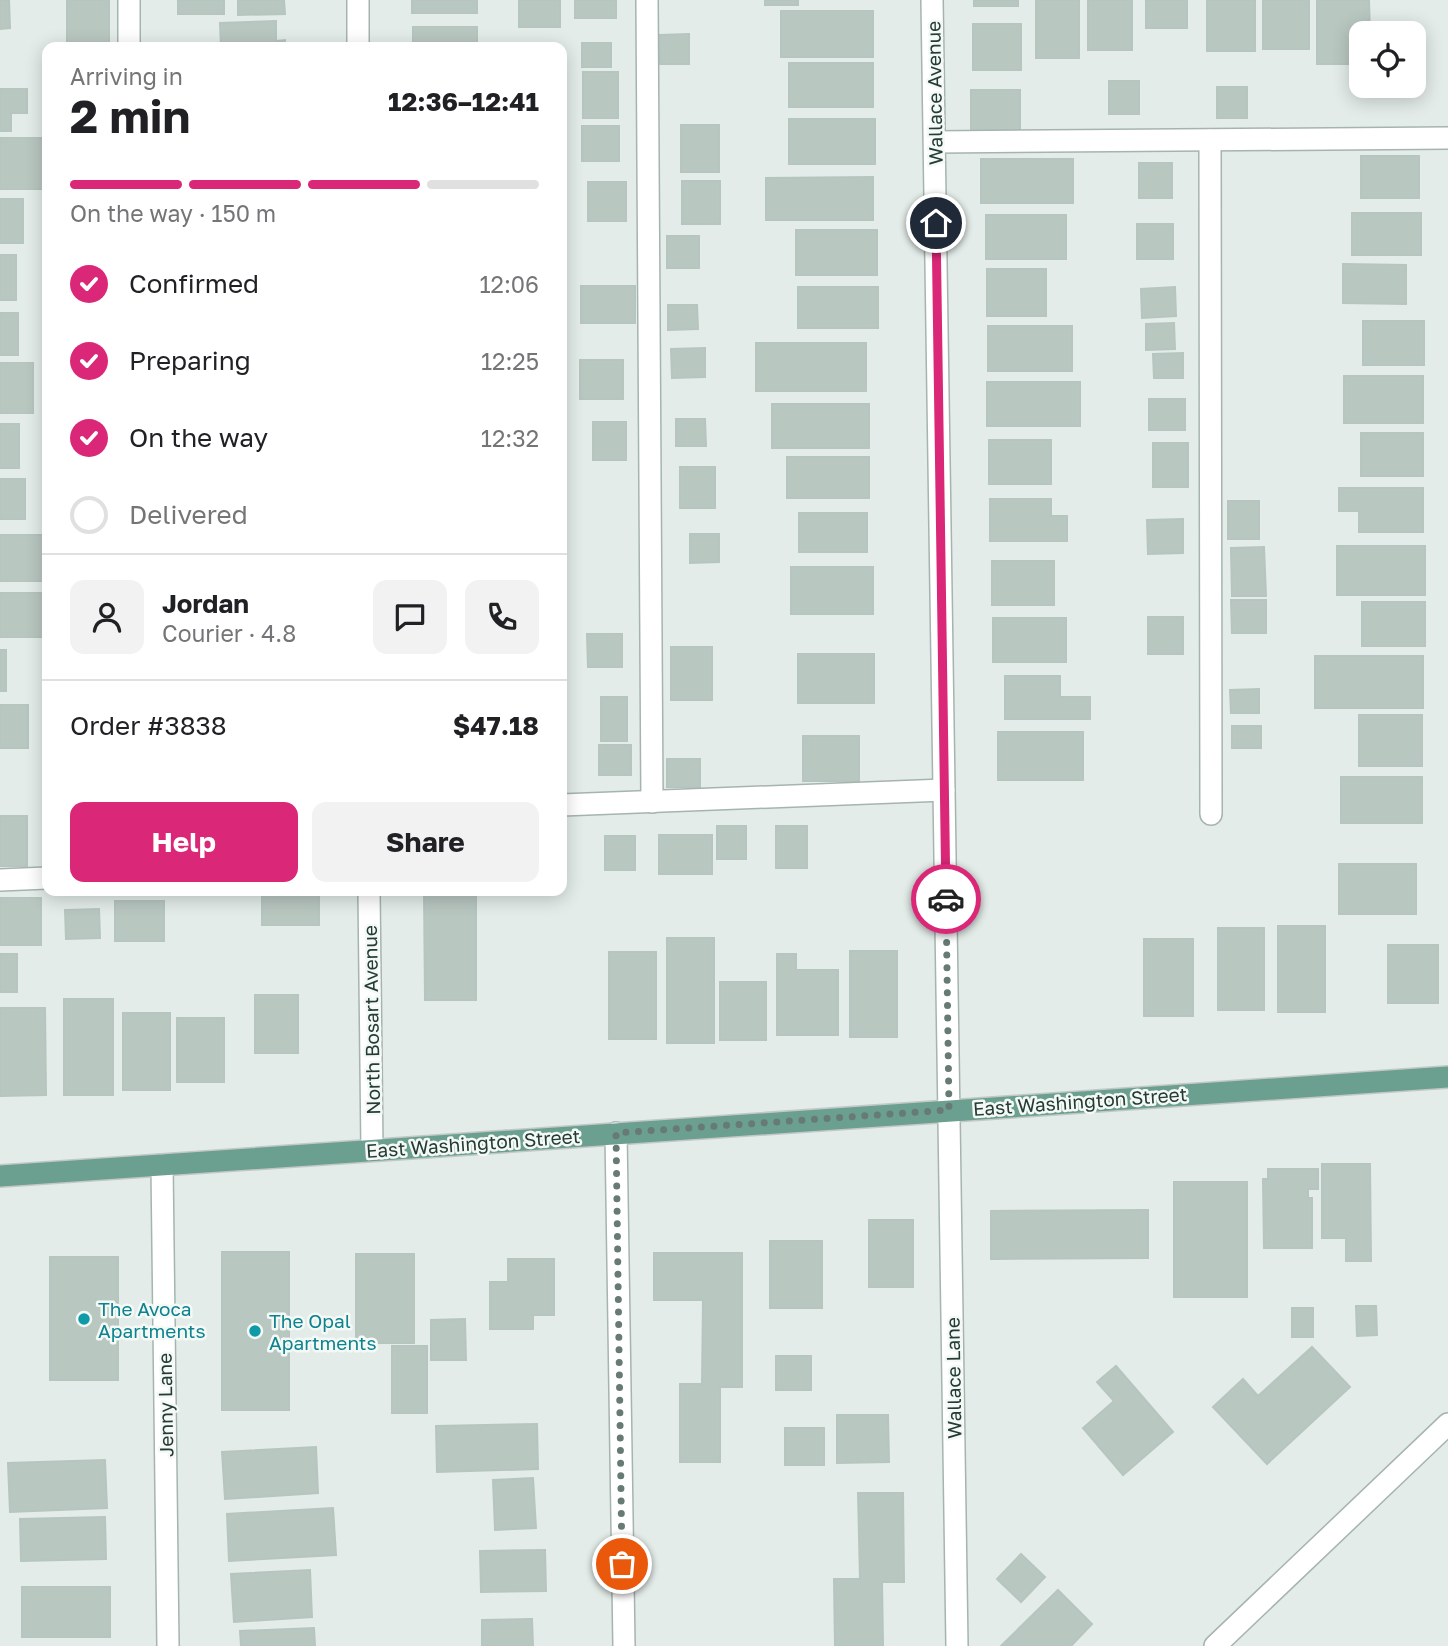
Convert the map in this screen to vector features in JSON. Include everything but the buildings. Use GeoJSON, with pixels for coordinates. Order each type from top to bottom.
{"type":"FeatureCollection","features":[{"type":"Feature","properties":{"kind":"main road","name":"East Washington Street"},"geometry":{"type":"LineString","coordinates":[[0,1176],[1448,1077]]}},
{"type":"Feature","properties":{"kind":"street"},"geometry":{"type":"LineString","coordinates":[[129,0],[129,42]]}},
{"type":"Feature","properties":{"kind":"street"},"geometry":{"type":"LineString","coordinates":[[358,0],[358,42]]}},
{"type":"Feature","properties":{"kind":"street"},"geometry":{"type":"LineString","coordinates":[[647,0],[652,802]]}},
{"type":"Feature","properties":{"kind":"street","name":"Wallace Avenue"},"geometry":{"type":"LineString","coordinates":[[932,0],[949,1110]]}},
{"type":"Feature","properties":{"kind":"street"},"geometry":{"type":"LineString","coordinates":[[934,142],[1448,138]]}},
{"type":"Feature","properties":{"kind":"street"},"geometry":{"type":"LineString","coordinates":[[1210,140],[1211,814]]}},
{"type":"Feature","properties":{"kind":"street"},"geometry":{"type":"LineString","coordinates":[[567,805],[944,790]]}},
{"type":"Feature","properties":{"kind":"street"},"geometry":{"type":"LineString","coordinates":[[0,880],[42,878]]}},
{"type":"Feature","properties":{"kind":"street","name":"North Bosart Avenue"},"geometry":{"type":"LineString","coordinates":[[369,896],[372,1150]]}},
{"type":"Feature","properties":{"kind":"street","name":"Wallace Lane"},"geometry":{"type":"LineString","coordinates":[[949,1110],[957,1646]]}},
{"type":"Feature","properties":{"kind":"street"},"geometry":{"type":"LineString","coordinates":[[616,1133],[624,1646]]}},
{"type":"Feature","properties":{"kind":"street","name":"Jenny Lane"},"geometry":{"type":"LineString","coordinates":[[162,1165],[168,1646]]}},
{"type":"Feature","properties":{"kind":"street"},"geometry":{"type":"LineString","coordinates":[[1215,1646],[1448,1424]]}},
{"type":"Feature","properties":{"kind":"way so far"},"geometry":{"type":"LineString","coordinates":[[622,1564],[616,1133],[949,1110],[946,899]]}},
{"type":"Feature","properties":{"kind":"place","name":"The Avoca Apartments"},"geometry":{"type":"Point","coordinates":[84,1319]}},
{"type":"Feature","properties":{"kind":"place","name":"The Opal Apartments"},"geometry":{"type":"Point","coordinates":[255,1331]}},
{"type":"Feature","properties":{"kind":"route"},"geometry":{"type":"LineString","coordinates":[[936,223],[946,899]]}}]}
